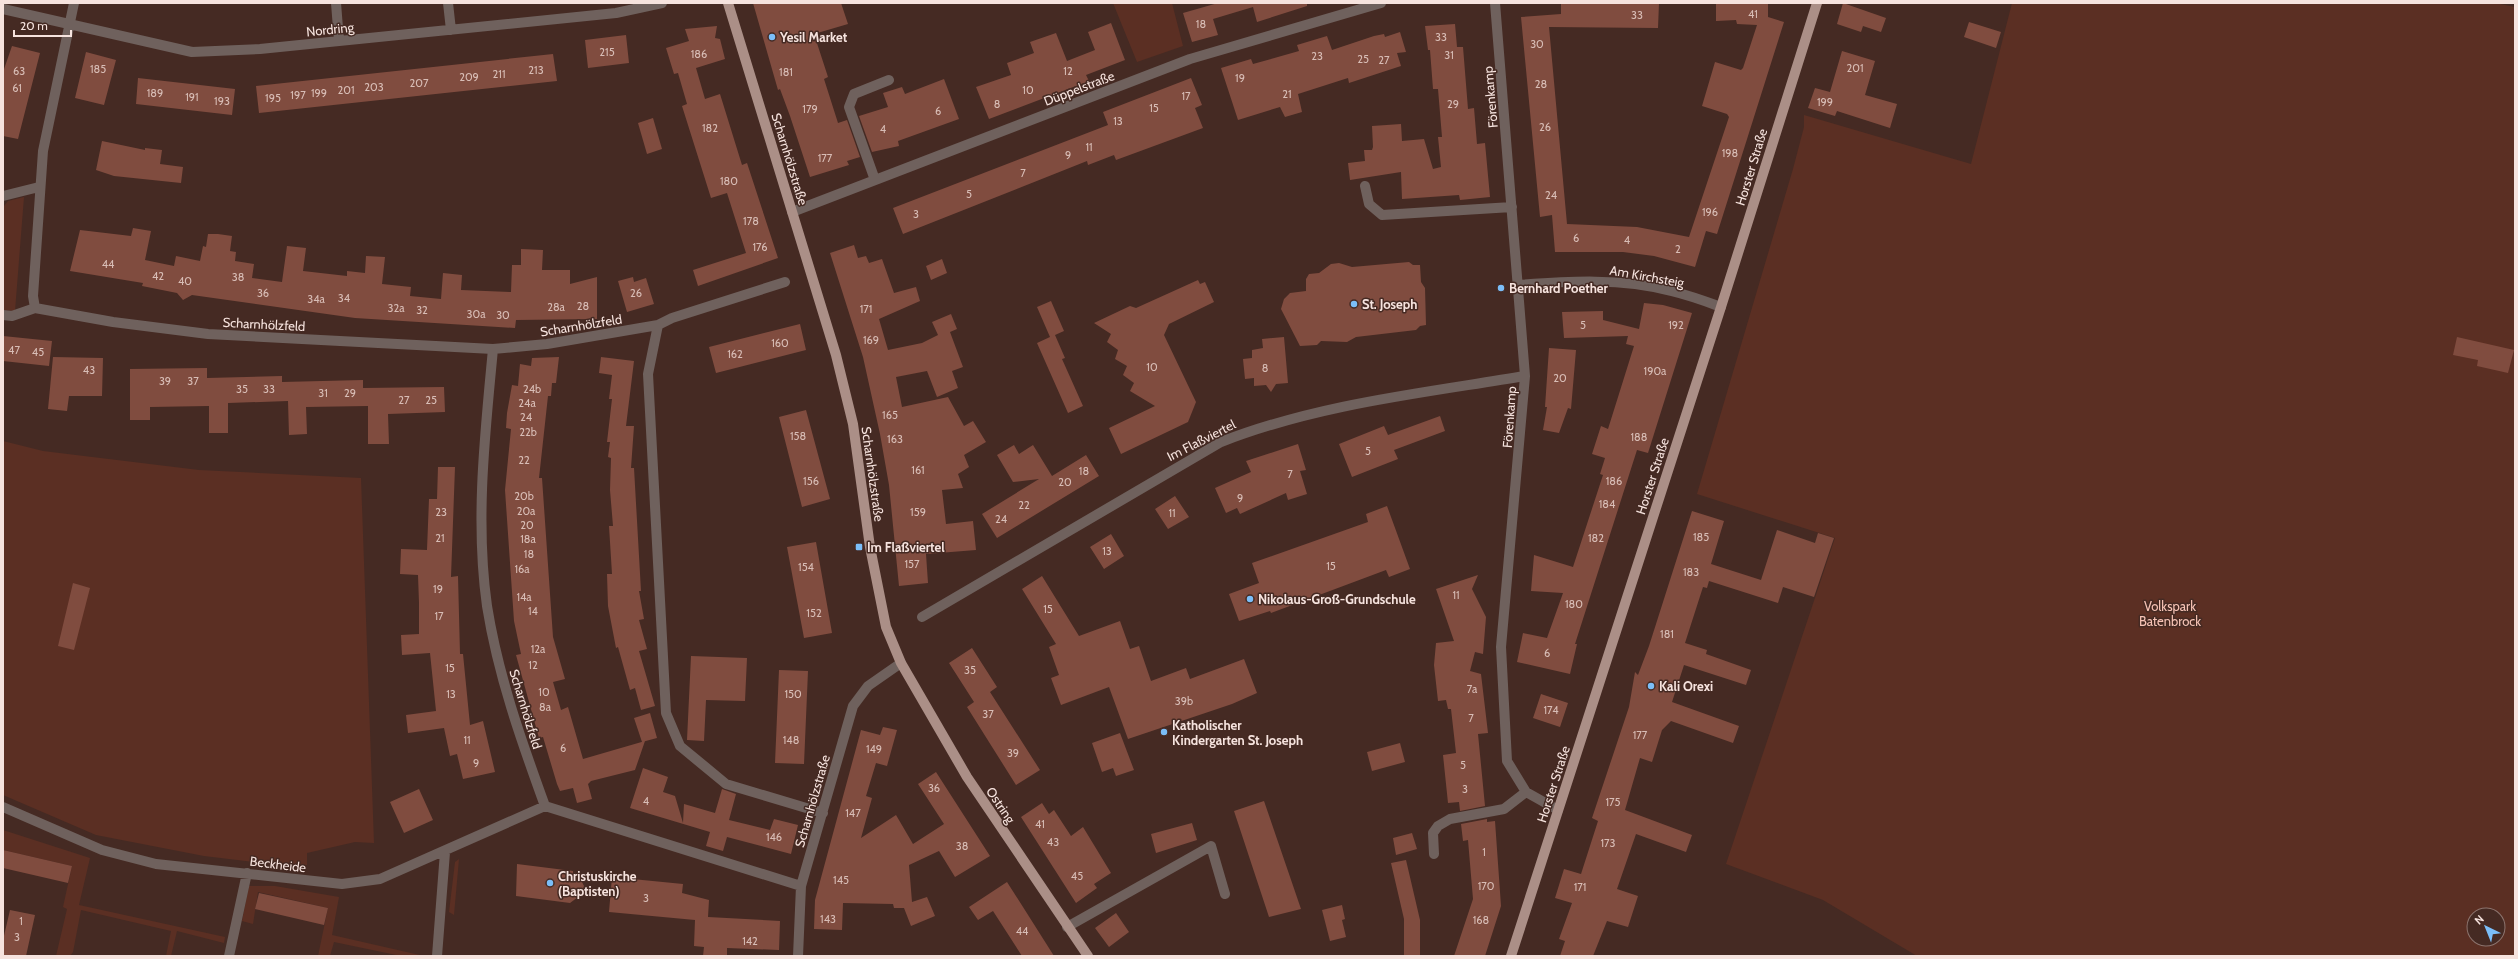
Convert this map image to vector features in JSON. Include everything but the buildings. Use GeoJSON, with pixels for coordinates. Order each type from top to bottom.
{"type":"FeatureCollection","features":[{"type":"Feature","properties":{"kind":"main road","name":"Scharnhölzstraße"},"geometry":{"type":"LineString","coordinates":[[728,3],[836,355],[853,424],[870,547],[884,620],[901,663]]}},
{"type":"Feature","properties":{"kind":"main road","name":"Horster Straße"},"geometry":{"type":"LineString","coordinates":[[1511,956],[1721,307],[1817,3]]}},
{"type":"Feature","properties":{"kind":"main road","name":"Ostring"},"geometry":{"type":"LineString","coordinates":[[901,663],[967,777],[1088,956]]}},
{"type":"Feature","properties":{"kind":"street"},"geometry":{"type":"LineString","coordinates":[[35,308],[33,296],[42,151],[74,3]]}},
{"type":"Feature","properties":{"kind":"street"},"geometry":{"type":"LineString","coordinates":[[336,3],[339,41]]}},
{"type":"Feature","properties":{"kind":"street"},"geometry":{"type":"LineString","coordinates":[[448,3],[451,30]]}},
{"type":"Feature","properties":{"kind":"street","name":"Nordring"},"geometry":{"type":"LineString","coordinates":[[3,9],[69,26],[192,52],[260,49],[616,13],[662,3]]}},
{"type":"Feature","properties":{"kind":"street","name":"Düppelstraße"},"geometry":{"type":"LineString","coordinates":[[792,212],[1190,59],[1380,3]]}},
{"type":"Feature","properties":{"kind":"street","name":"Förenkamp"},"geometry":{"type":"LineString","coordinates":[[1495,3],[1519,283],[1525,376],[1501,647],[1507,762],[1526,792],[1558,810]]}},
{"type":"Feature","properties":{"kind":"street"},"geometry":{"type":"LineString","coordinates":[[876,180],[849,107],[854,94],[889,80]]}},
{"type":"Feature","properties":{"kind":"street"},"geometry":{"type":"LineString","coordinates":[[1365,186],[1368,204],[1382,215],[1512,207]]}},
{"type":"Feature","properties":{"kind":"street"},"geometry":{"type":"LineString","coordinates":[[3,196],[39,187]]}},
{"type":"Feature","properties":{"kind":"street","name":"Am Kirchsteig"},"geometry":{"type":"LineString","coordinates":[[1519,283],[1575,280],[1621,282],[1671,291],[1721,307]]}},
{"type":"Feature","properties":{"kind":"street","name":"Scharnhölzfeld"},"geometry":{"type":"LineString","coordinates":[[3,316],[12,316],[35,308],[113,322],[208,334],[493,349],[547,344],[658,325],[672,318],[785,282]]}},
{"type":"Feature","properties":{"kind":"street"},"geometry":{"type":"LineString","coordinates":[[658,325],[648,374],[666,713],[680,746],[726,784],[823,813]]}},
{"type":"Feature","properties":{"kind":"street","name":"Scharnhölzfeld"},"geometry":{"type":"LineString","coordinates":[[493,349],[482,466],[482,535],[487,605],[514,721],[545,806]]}},
{"type":"Feature","properties":{"kind":"street","name":"Im Flaßviertel"},"geometry":{"type":"LineString","coordinates":[[922,617],[1221,442],[1261,426],[1309,413],[1525,376]]}},
{"type":"Feature","properties":{"kind":"street","name":"Scharnhölzstraße"},"geometry":{"type":"LineString","coordinates":[[798,956],[801,886],[853,706],[868,686],[901,663]]}},
{"type":"Feature","properties":{"kind":"street"},"geometry":{"type":"LineString","coordinates":[[1434,854],[1433,833],[1438,826],[1450,819],[1504,809],[1526,792]]}},
{"type":"Feature","properties":{"kind":"street"},"geometry":{"type":"LineString","coordinates":[[545,806],[801,886]]}},
{"type":"Feature","properties":{"kind":"street","name":"Beckheide"},"geometry":{"type":"LineString","coordinates":[[3,807],[102,850],[156,864],[354,884],[380,879],[445,852],[545,806]]}},
{"type":"Feature","properties":{"kind":"street"},"geometry":{"type":"LineString","coordinates":[[1067,927],[1211,846],[1225,894]]}},
{"type":"Feature","properties":{"kind":"street"},"geometry":{"type":"LineString","coordinates":[[437,956],[445,852]]}},
{"type":"Feature","properties":{"kind":"street"},"geometry":{"type":"LineString","coordinates":[[229,956],[247,873]]}},
{"type":"Feature","properties":{"kind":"green space"},"geometry":{"type":"Polygon","coordinates":[[[1113,3],[1172,3],[1183,46],[1137,62],[1113,3]]]}},
{"type":"Feature","properties":{"kind":"green space","name":"Volkspark Batenbrock"},"geometry":{"type":"Polygon","coordinates":[[[2012,3],[2495,3],[2515,7],[2515,956],[1917,956],[1823,900],[1726,864],[1835,538],[1697,494],[1793,169],[1804,127],[1804,115],[1971,164],[2012,3]]]}},
{"type":"Feature","properties":{"kind":"green space"},"geometry":{"type":"Polygon","coordinates":[[[24,197],[15,311],[3,310],[4,206],[8,201],[24,197]]]}},
{"type":"Feature","properties":{"kind":"green space"},"geometry":{"type":"Polygon","coordinates":[[[3,441],[43,451],[199,470],[361,478],[374,843],[355,842],[307,853],[307,865],[280,865],[204,856],[96,835],[3,795],[3,441]]]}},
{"type":"Feature","properties":{"kind":"green space"},"geometry":{"type":"Polygon","coordinates":[[[3,830],[90,858],[79,905],[225,937],[224,943],[177,931],[171,956],[166,956],[171,931],[81,910],[73,952],[70,956],[56,956],[67,909],[63,907],[72,866],[3,850],[3,830]]]}},
{"type":"Feature","properties":{"kind":"green space"},"geometry":{"type":"Polygon","coordinates":[[[459,859],[454,915],[449,912],[455,862],[459,859]]]}},
{"type":"Feature","properties":{"kind":"green space"},"geometry":{"type":"Polygon","coordinates":[[[249,886],[275,886],[339,897],[332,935],[424,956],[401,956],[334,942],[330,956],[318,956],[328,908],[258,892],[253,924],[242,921],[249,886]]]}},
{"type":"Feature","properties":{"kind":"place","name":"Yesil Market"},"geometry":{"type":"Point","coordinates":[772,37]}},
{"type":"Feature","properties":{"kind":"place","name":"Bernhard Poether"},"geometry":{"type":"Point","coordinates":[1501,288]}},
{"type":"Feature","properties":{"kind":"place","name":"St. Joseph"},"geometry":{"type":"Point","coordinates":[1354,304]}},
{"type":"Feature","properties":{"kind":"place","name":"Im Flaßviertel"},"geometry":{"type":"Point","coordinates":[859,547]}},
{"type":"Feature","properties":{"kind":"place","name":"Nikolaus-Groß-Grundschule"},"geometry":{"type":"Point","coordinates":[1250,599]}},
{"type":"Feature","properties":{"kind":"place","name":"Kali Orexi"},"geometry":{"type":"Point","coordinates":[1651,686]}},
{"type":"Feature","properties":{"kind":"place","name":"Katholischer Kindergarten St. Joseph"},"geometry":{"type":"Point","coordinates":[1164,732]}},
{"type":"Feature","properties":{"kind":"place","name":"Christuskirche (Baptisten)"},"geometry":{"type":"Point","coordinates":[550,883]}}]}
